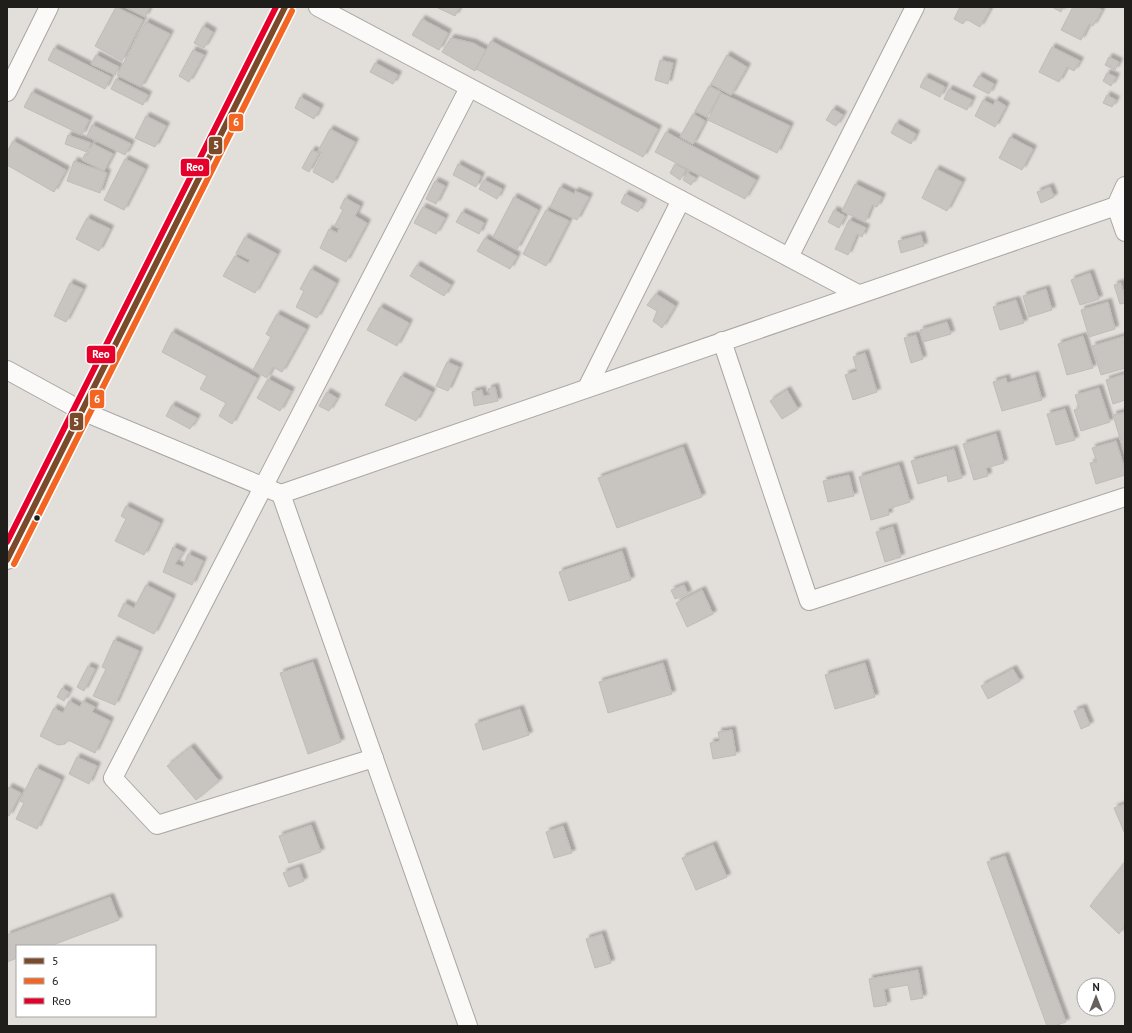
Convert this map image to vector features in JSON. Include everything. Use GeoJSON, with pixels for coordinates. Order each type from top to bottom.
{"type":"FeatureCollection","features":[{"type":"Feature","properties":{"kind":"street"},"geometry":{"type":"LineString","coordinates":[[7,92],[49,7]]}},
{"type":"Feature","properties":{"kind":"street"},"geometry":{"type":"LineString","coordinates":[[7,560],[285,7]]}},
{"type":"Feature","properties":{"kind":"street"},"geometry":{"type":"LineString","coordinates":[[318,7],[858,294]]}},
{"type":"Feature","properties":{"kind":"street"},"geometry":{"type":"LineString","coordinates":[[790,257],[915,7]]}},
{"type":"Feature","properties":{"kind":"street"},"geometry":{"type":"LineString","coordinates":[[374,758],[157,825],[113,778],[470,88]]}},
{"type":"Feature","properties":{"kind":"street"},"geometry":{"type":"LineString","coordinates":[[1125,186],[1116,206],[1125,232]]}},
{"type":"Feature","properties":{"kind":"street"},"geometry":{"type":"LineString","coordinates":[[587,388],[681,200]]}},
{"type":"Feature","properties":{"kind":"street"},"geometry":{"type":"LineString","coordinates":[[7,370],[82,411],[281,494],[1116,206]]}},
{"type":"Feature","properties":{"kind":"street"},"geometry":{"type":"LineString","coordinates":[[722,341],[809,601],[1125,497]]}},
{"type":"Feature","properties":{"kind":"street"},"geometry":{"type":"LineString","coordinates":[[281,494],[468,1026]]}},
{"type":"Feature","properties":{"kind":"building"},"geometry":{"type":"Polygon","coordinates":[[[116,7],[143,20],[122,61],[95,46],[116,7]]]}},
{"type":"Feature","properties":{"kind":"building"},"geometry":{"type":"Polygon","coordinates":[[[125,7],[150,7],[145,17],[125,7]]]}},
{"type":"Feature","properties":{"kind":"building"},"geometry":{"type":"Polygon","coordinates":[[[436,7],[460,7],[455,16],[436,7]]]}},
{"type":"Feature","properties":{"kind":"building"},"geometry":{"type":"Polygon","coordinates":[[[960,7],[987,7],[990,9],[980,27],[966,19],[963,24],[954,19],[960,7]]]}},
{"type":"Feature","properties":{"kind":"building"},"geometry":{"type":"Polygon","coordinates":[[[1052,7],[1063,7],[1061,12],[1052,7]]]}},
{"type":"Feature","properties":{"kind":"building"},"geometry":{"type":"Polygon","coordinates":[[[1073,7],[1095,7],[1102,10],[1093,26],[1089,24],[1081,40],[1061,30],[1073,7]]]}},
{"type":"Feature","properties":{"kind":"building"},"geometry":{"type":"Polygon","coordinates":[[[422,19],[448,33],[439,50],[412,35],[422,19]]]}},
{"type":"Feature","properties":{"kind":"building"},"geometry":{"type":"Polygon","coordinates":[[[146,22],[170,34],[141,87],[117,75],[146,22]]]}},
{"type":"Feature","properties":{"kind":"building"},"geometry":{"type":"Polygon","coordinates":[[[203,26],[213,32],[204,48],[194,43],[203,26]]]}},
{"type":"Feature","properties":{"kind":"building"},"geometry":{"type":"Polygon","coordinates":[[[451,38],[473,43],[486,50],[475,71],[442,52],[451,38]]]}},
{"type":"Feature","properties":{"kind":"building"},"geometry":{"type":"Polygon","coordinates":[[[491,41],[658,129],[643,157],[476,69],[491,41]]]}},
{"type":"Feature","properties":{"kind":"building"},"geometry":{"type":"Polygon","coordinates":[[[1052,47],[1080,61],[1074,71],[1067,67],[1059,82],[1039,72],[1052,47]]]}},
{"type":"Feature","properties":{"kind":"building"},"geometry":{"type":"Polygon","coordinates":[[[54,48],[111,77],[105,89],[48,60],[54,48]]]}},
{"type":"Feature","properties":{"kind":"building"},"geometry":{"type":"Polygon","coordinates":[[[193,50],[204,55],[189,82],[179,76],[193,50]]]}},
{"type":"Feature","properties":{"kind":"building"},"geometry":{"type":"Polygon","coordinates":[[[96,55],[119,67],[115,75],[91,64],[96,55]]]}},
{"type":"Feature","properties":{"kind":"building"},"geometry":{"type":"Polygon","coordinates":[[[727,55],[747,67],[731,95],[711,84],[727,55]]]}},
{"type":"Feature","properties":{"kind":"building"},"geometry":{"type":"Polygon","coordinates":[[[1109,57],[1119,62],[1115,70],[1105,65],[1109,57]]]}},
{"type":"Feature","properties":{"kind":"building"},"geometry":{"type":"Polygon","coordinates":[[[660,60],[673,63],[668,84],[655,80],[660,60]]]}},
{"type":"Feature","properties":{"kind":"building"},"geometry":{"type":"Polygon","coordinates":[[[375,63],[398,75],[393,84],[370,72],[375,63]]]}},
{"type":"Feature","properties":{"kind":"building"},"geometry":{"type":"Polygon","coordinates":[[[1107,73],[1116,77],[1111,86],[1103,81],[1107,73]]]}},
{"type":"Feature","properties":{"kind":"building"},"geometry":{"type":"Polygon","coordinates":[[[979,76],[994,84],[989,94],[973,86],[979,76]]]}},
{"type":"Feature","properties":{"kind":"building"},"geometry":{"type":"Polygon","coordinates":[[[925,77],[945,87],[940,97],[920,87],[925,77]]]}},
{"type":"Feature","properties":{"kind":"building"},"geometry":{"type":"Polygon","coordinates":[[[116,79],[148,95],[143,105],[111,89],[116,79]]]}},
{"type":"Feature","properties":{"kind":"building"},"geometry":{"type":"Polygon","coordinates":[[[709,86],[721,92],[707,117],[695,111],[709,86]]]}},
{"type":"Feature","properties":{"kind":"building"},"geometry":{"type":"Polygon","coordinates":[[[949,89],[972,100],[967,110],[944,99],[949,89]]]}},
{"type":"Feature","properties":{"kind":"building"},"geometry":{"type":"Polygon","coordinates":[[[32,92],[89,120],[82,135],[24,107],[32,92]]]}},
{"type":"Feature","properties":{"kind":"building"},"geometry":{"type":"Polygon","coordinates":[[[721,93],[790,126],[777,153],[708,120],[721,93]]]}},
{"type":"Feature","properties":{"kind":"building"},"geometry":{"type":"Polygon","coordinates":[[[1107,95],[1116,100],[1112,107],[1103,103],[1107,95]]]}},
{"type":"Feature","properties":{"kind":"building"},"geometry":{"type":"Polygon","coordinates":[[[300,97],[320,108],[314,119],[295,108],[300,97]]]}},
{"type":"Feature","properties":{"kind":"building"},"geometry":{"type":"Polygon","coordinates":[[[983,100],[993,105],[996,100],[1006,106],[995,127],[975,116],[983,100]]]}},
{"type":"Feature","properties":{"kind":"building"},"geometry":{"type":"Polygon","coordinates":[[[833,109],[843,115],[836,126],[826,120],[833,109]]]}},
{"type":"Feature","properties":{"kind":"building"},"geometry":{"type":"Polygon","coordinates":[[[693,114],[705,121],[693,144],[680,137],[693,114]]]}},
{"type":"Feature","properties":{"kind":"building"},"geometry":{"type":"Polygon","coordinates":[[[146,116],[166,126],[155,147],[135,138],[146,116]]]}},
{"type":"Feature","properties":{"kind":"building"},"geometry":{"type":"Polygon","coordinates":[[[896,123],[916,134],[911,144],[891,133],[896,123]]]}},
{"type":"Feature","properties":{"kind":"building"},"geometry":{"type":"Polygon","coordinates":[[[92,125],[131,144],[125,155],[87,136],[92,125]]]}},
{"type":"Feature","properties":{"kind":"building"},"geometry":{"type":"Polygon","coordinates":[[[330,129],[355,142],[333,183],[313,172],[323,153],[318,151],[330,129]]]}},
{"type":"Feature","properties":{"kind":"building"},"geometry":{"type":"Polygon","coordinates":[[[666,132],[756,180],[745,199],[655,152],[666,132]]]}},
{"type":"Feature","properties":{"kind":"building"},"geometry":{"type":"Polygon","coordinates":[[[68,135],[91,143],[87,152],[65,144],[68,135]]]}},
{"type":"Feature","properties":{"kind":"building"},"geometry":{"type":"Polygon","coordinates":[[[1010,137],[1033,149],[1022,170],[999,158],[1010,137]]]}},
{"type":"Feature","properties":{"kind":"building"},"geometry":{"type":"Polygon","coordinates":[[[13,141],[66,170],[54,192],[7,165],[7,152],[13,141]]]}},
{"type":"Feature","properties":{"kind":"building"},"geometry":{"type":"Polygon","coordinates":[[[93,144],[113,154],[104,171],[82,160],[85,154],[87,155],[93,144]]]}},
{"type":"Feature","properties":{"kind":"building"},"geometry":{"type":"Polygon","coordinates":[[[312,150],[319,153],[309,172],[302,168],[312,150]]]}},
{"type":"Feature","properties":{"kind":"building"},"geometry":{"type":"Polygon","coordinates":[[[125,159],[145,169],[124,210],[104,200],[125,159]]]}},
{"type":"Feature","properties":{"kind":"building"},"geometry":{"type":"Polygon","coordinates":[[[74,161],[107,173],[100,193],[67,181],[74,161]]]}},
{"type":"Feature","properties":{"kind":"building"},"geometry":{"type":"Polygon","coordinates":[[[458,164],[481,176],[476,187],[453,175],[458,164]]]}},
{"type":"Feature","properties":{"kind":"building"},"geometry":{"type":"Polygon","coordinates":[[[675,164],[686,170],[680,180],[670,173],[675,164]]]}},
{"type":"Feature","properties":{"kind":"building"},"geometry":{"type":"Polygon","coordinates":[[[936,169],[962,182],[947,211],[922,198],[936,169]]]}},
{"type":"Feature","properties":{"kind":"building"},"geometry":{"type":"Polygon","coordinates":[[[687,173],[696,178],[691,185],[683,180],[687,173]]]}},
{"type":"Feature","properties":{"kind":"building"},"geometry":{"type":"Polygon","coordinates":[[[484,180],[502,189],[497,199],[479,189],[484,180]]]}},
{"type":"Feature","properties":{"kind":"building"},"geometry":{"type":"Polygon","coordinates":[[[435,181],[445,186],[436,204],[426,199],[435,181]]]}},
{"type":"Feature","properties":{"kind":"building"},"geometry":{"type":"Polygon","coordinates":[[[855,184],[882,197],[877,207],[872,205],[865,222],[842,211],[855,184]]]}},
{"type":"Feature","properties":{"kind":"building"},"geometry":{"type":"Polygon","coordinates":[[[560,187],[574,194],[575,191],[589,197],[577,220],[550,207],[560,187]]]}},
{"type":"Feature","properties":{"kind":"building"},"geometry":{"type":"Polygon","coordinates":[[[1050,187],[1054,197],[1041,203],[1037,192],[1050,187]]]}},
{"type":"Feature","properties":{"kind":"building"},"geometry":{"type":"Polygon","coordinates":[[[625,194],[643,203],[638,212],[621,203],[625,194]]]}},
{"type":"Feature","properties":{"kind":"building"},"geometry":{"type":"Polygon","coordinates":[[[514,197],[538,210],[517,249],[493,237],[514,197]]]}},
{"type":"Feature","properties":{"kind":"building"},"geometry":{"type":"Polygon","coordinates":[[[345,198],[360,206],[355,216],[367,223],[346,262],[320,248],[329,229],[337,233],[340,227],[335,225],[343,210],[340,208],[345,198]]]}},
{"type":"Feature","properties":{"kind":"building"},"geometry":{"type":"Polygon","coordinates":[[[423,207],[445,218],[436,234],[414,223],[423,207]]]}},
{"type":"Feature","properties":{"kind":"building"},"geometry":{"type":"Polygon","coordinates":[[[546,210],[569,221],[546,266],[523,254],[546,210]]]}},
{"type":"Feature","properties":{"kind":"building"},"geometry":{"type":"Polygon","coordinates":[[[834,210],[845,216],[839,228],[828,222],[834,210]]]}},
{"type":"Feature","properties":{"kind":"building"},"geometry":{"type":"Polygon","coordinates":[[[462,212],[484,223],[479,234],[456,222],[462,212]]]}},
{"type":"Feature","properties":{"kind":"building"},"geometry":{"type":"Polygon","coordinates":[[[87,218],[110,229],[99,251],[76,239],[87,218]]]}},
{"type":"Feature","properties":{"kind":"building"},"geometry":{"type":"Polygon","coordinates":[[[849,220],[866,228],[862,237],[857,234],[848,255],[835,249],[849,220]]]}},
{"type":"Feature","properties":{"kind":"building"},"geometry":{"type":"Polygon","coordinates":[[[921,235],[924,246],[901,253],[898,241],[921,235]]]}},
{"type":"Feature","properties":{"kind":"building"},"geometry":{"type":"Polygon","coordinates":[[[245,237],[277,254],[255,293],[223,276],[235,256],[248,263],[250,260],[236,253],[245,237]]]}},
{"type":"Feature","properties":{"kind":"building"},"geometry":{"type":"Polygon","coordinates":[[[485,238],[517,256],[510,269],[477,251],[485,238]]]}},
{"type":"Feature","properties":{"kind":"building"},"geometry":{"type":"Polygon","coordinates":[[[417,265],[451,285],[444,296],[410,276],[417,265]]]}},
{"type":"Feature","properties":{"kind":"building"},"geometry":{"type":"Polygon","coordinates":[[[311,269],[336,283],[317,318],[296,307],[304,291],[300,289],[311,269]]]}},
{"type":"Feature","properties":{"kind":"building"},"geometry":{"type":"Polygon","coordinates":[[[1090,273],[1099,299],[1080,305],[1071,280],[1090,273]]]}},
{"type":"Feature","properties":{"kind":"building"},"geometry":{"type":"Polygon","coordinates":[[[70,283],[83,289],[66,322],[54,316],[70,283]]]}},
{"type":"Feature","properties":{"kind":"building"},"geometry":{"type":"Polygon","coordinates":[[[1121,283],[1125,303],[1120,304],[1114,285],[1121,283]]]}},
{"type":"Feature","properties":{"kind":"building"},"geometry":{"type":"Polygon","coordinates":[[[1046,289],[1052,310],[1029,317],[1023,296],[1046,289]]]}},
{"type":"Feature","properties":{"kind":"building"},"geometry":{"type":"Polygon","coordinates":[[[656,294],[675,306],[662,328],[653,321],[657,311],[647,305],[656,294]]]}},
{"type":"Feature","properties":{"kind":"building"},"geometry":{"type":"Polygon","coordinates":[[[1016,300],[1024,323],[1000,330],[993,307],[1016,300]]]}},
{"type":"Feature","properties":{"kind":"building"},"geometry":{"type":"Polygon","coordinates":[[[1108,302],[1115,329],[1089,337],[1081,310],[1108,302]]]}},
{"type":"Feature","properties":{"kind":"building"},"geometry":{"type":"Polygon","coordinates":[[[380,307],[409,323],[397,346],[367,330],[380,307]]]}},
{"type":"Feature","properties":{"kind":"building"},"geometry":{"type":"Polygon","coordinates":[[[277,314],[306,329],[282,372],[273,367],[267,378],[253,370],[271,337],[266,334],[277,314]]]}},
{"type":"Feature","properties":{"kind":"building"},"geometry":{"type":"Polygon","coordinates":[[[947,322],[951,334],[923,342],[920,330],[947,322]]]}},
{"type":"Feature","properties":{"kind":"building"},"geometry":{"type":"Polygon","coordinates":[[[172,332],[257,378],[232,424],[219,416],[226,403],[200,389],[207,376],[162,352],[172,332]]]}},
{"type":"Feature","properties":{"kind":"building"},"geometry":{"type":"Polygon","coordinates":[[[916,335],[923,359],[911,363],[904,338],[916,335]]]}},
{"type":"Feature","properties":{"kind":"building"},"geometry":{"type":"Polygon","coordinates":[[[1083,336],[1093,368],[1067,375],[1058,344],[1083,336]]]}},
{"type":"Feature","properties":{"kind":"building"},"geometry":{"type":"Polygon","coordinates":[[[1125,336],[1125,368],[1101,375],[1092,346],[1125,336]]]}},
{"type":"Feature","properties":{"kind":"building"},"geometry":{"type":"Polygon","coordinates":[[[865,353],[877,392],[853,400],[845,375],[857,371],[853,357],[865,353]]]}},
{"type":"Feature","properties":{"kind":"building"},"geometry":{"type":"Polygon","coordinates":[[[447,362],[459,367],[448,391],[436,386],[447,362]]]}},
{"type":"Feature","properties":{"kind":"building"},"geometry":{"type":"Polygon","coordinates":[[[1125,374],[1125,400],[1113,404],[1106,380],[1125,374]]]}},
{"type":"Feature","properties":{"kind":"building"},"geometry":{"type":"Polygon","coordinates":[[[1035,375],[1042,400],[1002,411],[993,382],[1006,378],[1007,383],[1035,375]]]}},
{"type":"Feature","properties":{"kind":"building"},"geometry":{"type":"Polygon","coordinates":[[[401,376],[432,392],[416,421],[385,405],[401,376]]]}},
{"type":"Feature","properties":{"kind":"building"},"geometry":{"type":"Polygon","coordinates":[[[268,379],[291,391],[280,411],[257,398],[268,379]]]}},
{"type":"Feature","properties":{"kind":"building"},"geometry":{"type":"Polygon","coordinates":[[[495,387],[498,401],[474,406],[472,392],[482,390],[483,396],[490,395],[488,389],[495,387]]]}},
{"type":"Feature","properties":{"kind":"building"},"geometry":{"type":"Polygon","coordinates":[[[1099,388],[1110,422],[1081,431],[1074,410],[1079,408],[1075,395],[1099,388]]]}},
{"type":"Feature","properties":{"kind":"building"},"geometry":{"type":"Polygon","coordinates":[[[787,390],[798,409],[782,419],[770,401],[787,390]]]}},
{"type":"Feature","properties":{"kind":"building"},"geometry":{"type":"Polygon","coordinates":[[[327,392],[337,398],[329,411],[319,406],[327,392]]]}},
{"type":"Feature","properties":{"kind":"building"},"geometry":{"type":"Polygon","coordinates":[[[172,405],[197,418],[190,429],[166,416],[172,405]]]}},
{"type":"Feature","properties":{"kind":"building"},"geometry":{"type":"Polygon","coordinates":[[[1065,409],[1075,440],[1056,445],[1047,414],[1065,409]]]}},
{"type":"Feature","properties":{"kind":"building"},"geometry":{"type":"Polygon","coordinates":[[[1125,412],[1125,455],[1113,415],[1125,412]]]}},
{"type":"Feature","properties":{"kind":"building"},"geometry":{"type":"Polygon","coordinates":[[[996,434],[1004,463],[986,468],[988,476],[974,480],[963,444],[996,434]]]}},
{"type":"Feature","properties":{"kind":"building"},"geometry":{"type":"Polygon","coordinates":[[[1116,441],[1125,470],[1125,475],[1096,484],[1090,463],[1097,462],[1092,448],[1116,441]]]}},
{"type":"Feature","properties":{"kind":"building"},"geometry":{"type":"Polygon","coordinates":[[[683,447],[702,497],[617,528],[598,478],[683,447]]]}},
{"type":"Feature","properties":{"kind":"building"},"geometry":{"type":"Polygon","coordinates":[[[954,449],[962,478],[948,482],[947,475],[918,484],[911,461],[954,449]]]}},
{"type":"Feature","properties":{"kind":"building"},"geometry":{"type":"Polygon","coordinates":[[[899,465],[910,502],[888,509],[889,515],[871,520],[859,477],[899,465]]]}},
{"type":"Feature","properties":{"kind":"building"},"geometry":{"type":"Polygon","coordinates":[[[849,475],[854,496],[828,502],[823,481],[849,475]]]}},
{"type":"Feature","properties":{"kind":"building"},"geometry":{"type":"Polygon","coordinates":[[[126,506],[160,523],[144,555],[115,541],[126,519],[121,516],[126,506]]]}},
{"type":"Feature","properties":{"kind":"building"},"geometry":{"type":"Polygon","coordinates":[[[893,527],[901,557],[885,562],[876,532],[893,527]]]}},
{"type":"Feature","properties":{"kind":"building"},"geometry":{"type":"Polygon","coordinates":[[[173,547],[183,552],[175,564],[183,567],[188,554],[203,561],[192,585],[163,572],[173,547]]]}},
{"type":"Feature","properties":{"kind":"building"},"geometry":{"type":"Polygon","coordinates":[[[622,551],[631,580],[569,601],[559,572],[622,551]]]}},
{"type":"Feature","properties":{"kind":"building"},"geometry":{"type":"Polygon","coordinates":[[[146,585],[172,598],[154,634],[118,616],[124,603],[134,608],[146,585]]]}},
{"type":"Feature","properties":{"kind":"building"},"geometry":{"type":"Polygon","coordinates":[[[684,585],[688,594],[675,599],[671,590],[684,585]]]}},
{"type":"Feature","properties":{"kind":"building"},"geometry":{"type":"Polygon","coordinates":[[[702,590],[713,614],[687,627],[676,603],[702,590]]]}},
{"type":"Feature","properties":{"kind":"building"},"geometry":{"type":"Polygon","coordinates":[[[114,640],[139,651],[115,705],[93,696],[106,669],[102,667],[114,640]]]}},
{"type":"Feature","properties":{"kind":"building"},"geometry":{"type":"Polygon","coordinates":[[[313,662],[341,742],[308,754],[280,673],[313,662]]]}},
{"type":"Feature","properties":{"kind":"building"},"geometry":{"type":"Polygon","coordinates":[[[663,663],[672,694],[608,713],[599,682],[663,663]]]}},
{"type":"Feature","properties":{"kind":"building"},"geometry":{"type":"Polygon","coordinates":[[[865,663],[875,697],[835,709],[825,675],[865,663]]]}},
{"type":"Feature","properties":{"kind":"building"},"geometry":{"type":"Polygon","coordinates":[[[88,666],[95,669],[84,691],[77,687],[88,666]]]}},
{"type":"Feature","properties":{"kind":"building"},"geometry":{"type":"Polygon","coordinates":[[[1013,669],[1020,681],[988,699],[981,686],[1013,669]]]}},
{"type":"Feature","properties":{"kind":"building"},"geometry":{"type":"Polygon","coordinates":[[[62,688],[69,692],[64,701],[57,697],[62,688]]]}},
{"type":"Feature","properties":{"kind":"building"},"geometry":{"type":"Polygon","coordinates":[[[69,701],[80,707],[83,701],[95,707],[92,712],[110,721],[95,753],[68,740],[65,744],[58,745],[40,736],[54,708],[63,713],[69,701]]]}},
{"type":"Feature","properties":{"kind":"building"},"geometry":{"type":"Polygon","coordinates":[[[1083,708],[1090,725],[1081,729],[1074,711],[1083,708]]]}},
{"type":"Feature","properties":{"kind":"building"},"geometry":{"type":"Polygon","coordinates":[[[520,709],[529,735],[483,750],[475,724],[520,709]]]}},
{"type":"Feature","properties":{"kind":"building"},"geometry":{"type":"Polygon","coordinates":[[[732,730],[736,755],[713,759],[710,743],[720,741],[718,732],[732,730]]]}},
{"type":"Feature","properties":{"kind":"building"},"geometry":{"type":"Polygon","coordinates":[[[191,747],[219,781],[196,800],[167,766],[191,747]]]}},
{"type":"Feature","properties":{"kind":"building"},"geometry":{"type":"Polygon","coordinates":[[[77,757],[97,766],[89,784],[69,774],[77,757]]]}},
{"type":"Feature","properties":{"kind":"building"},"geometry":{"type":"Polygon","coordinates":[[[36,768],[61,780],[37,829],[16,819],[24,803],[20,801],[36,768]]]}},
{"type":"Feature","properties":{"kind":"building"},"geometry":{"type":"Polygon","coordinates":[[[9,787],[21,793],[9,816],[7,815],[7,791],[9,787]]]}},
{"type":"Feature","properties":{"kind":"building"},"geometry":{"type":"Polygon","coordinates":[[[1125,804],[1125,834],[1114,808],[1125,804]]]}},
{"type":"Feature","properties":{"kind":"building"},"geometry":{"type":"Polygon","coordinates":[[[311,825],[321,852],[289,863],[279,836],[311,825]]]}},
{"type":"Feature","properties":{"kind":"building"},"geometry":{"type":"Polygon","coordinates":[[[563,826],[572,853],[554,858],[546,832],[563,826]]]}},
{"type":"Feature","properties":{"kind":"building"},"geometry":{"type":"Polygon","coordinates":[[[713,845],[727,877],[696,890],[682,858],[713,845]]]}},
{"type":"Feature","properties":{"kind":"building"},"geometry":{"type":"Polygon","coordinates":[[[1005,856],[1066,1022],[1054,1026],[1047,1026],[987,862],[1005,856]]]}},
{"type":"Feature","properties":{"kind":"building"},"geometry":{"type":"Polygon","coordinates":[[[1125,862],[1125,925],[1119,934],[1090,906],[1125,862]]]}},
{"type":"Feature","properties":{"kind":"building"},"geometry":{"type":"Polygon","coordinates":[[[299,867],[304,881],[289,887],[283,873],[299,867]]]}},
{"type":"Feature","properties":{"kind":"building"},"geometry":{"type":"Polygon","coordinates":[[[110,897],[119,920],[53,945],[16,945],[16,958],[7,962],[7,935],[110,897]]]}},
{"type":"Feature","properties":{"kind":"building"},"geometry":{"type":"Polygon","coordinates":[[[602,934],[611,963],[595,968],[586,939],[602,934]]]}},
{"type":"Feature","properties":{"kind":"building"},"geometry":{"type":"Polygon","coordinates":[[[918,970],[923,998],[911,1000],[908,985],[884,989],[887,1005],[874,1007],[869,979],[918,970]]]}},
{"type":"Feature","properties":{"kind":"transit line","name":"Reo"},"geometry":{"type":"LineString","coordinates":[[7,542],[276,7]]}},
{"type":"Feature","properties":{"kind":"transit line","name":"5"},"geometry":{"type":"LineString","coordinates":[[7,560],[285,7]]}},
{"type":"Feature","properties":{"kind":"transit line","name":"6"},"geometry":{"type":"LineString","coordinates":[[14,564],[292,11]]}}]}
